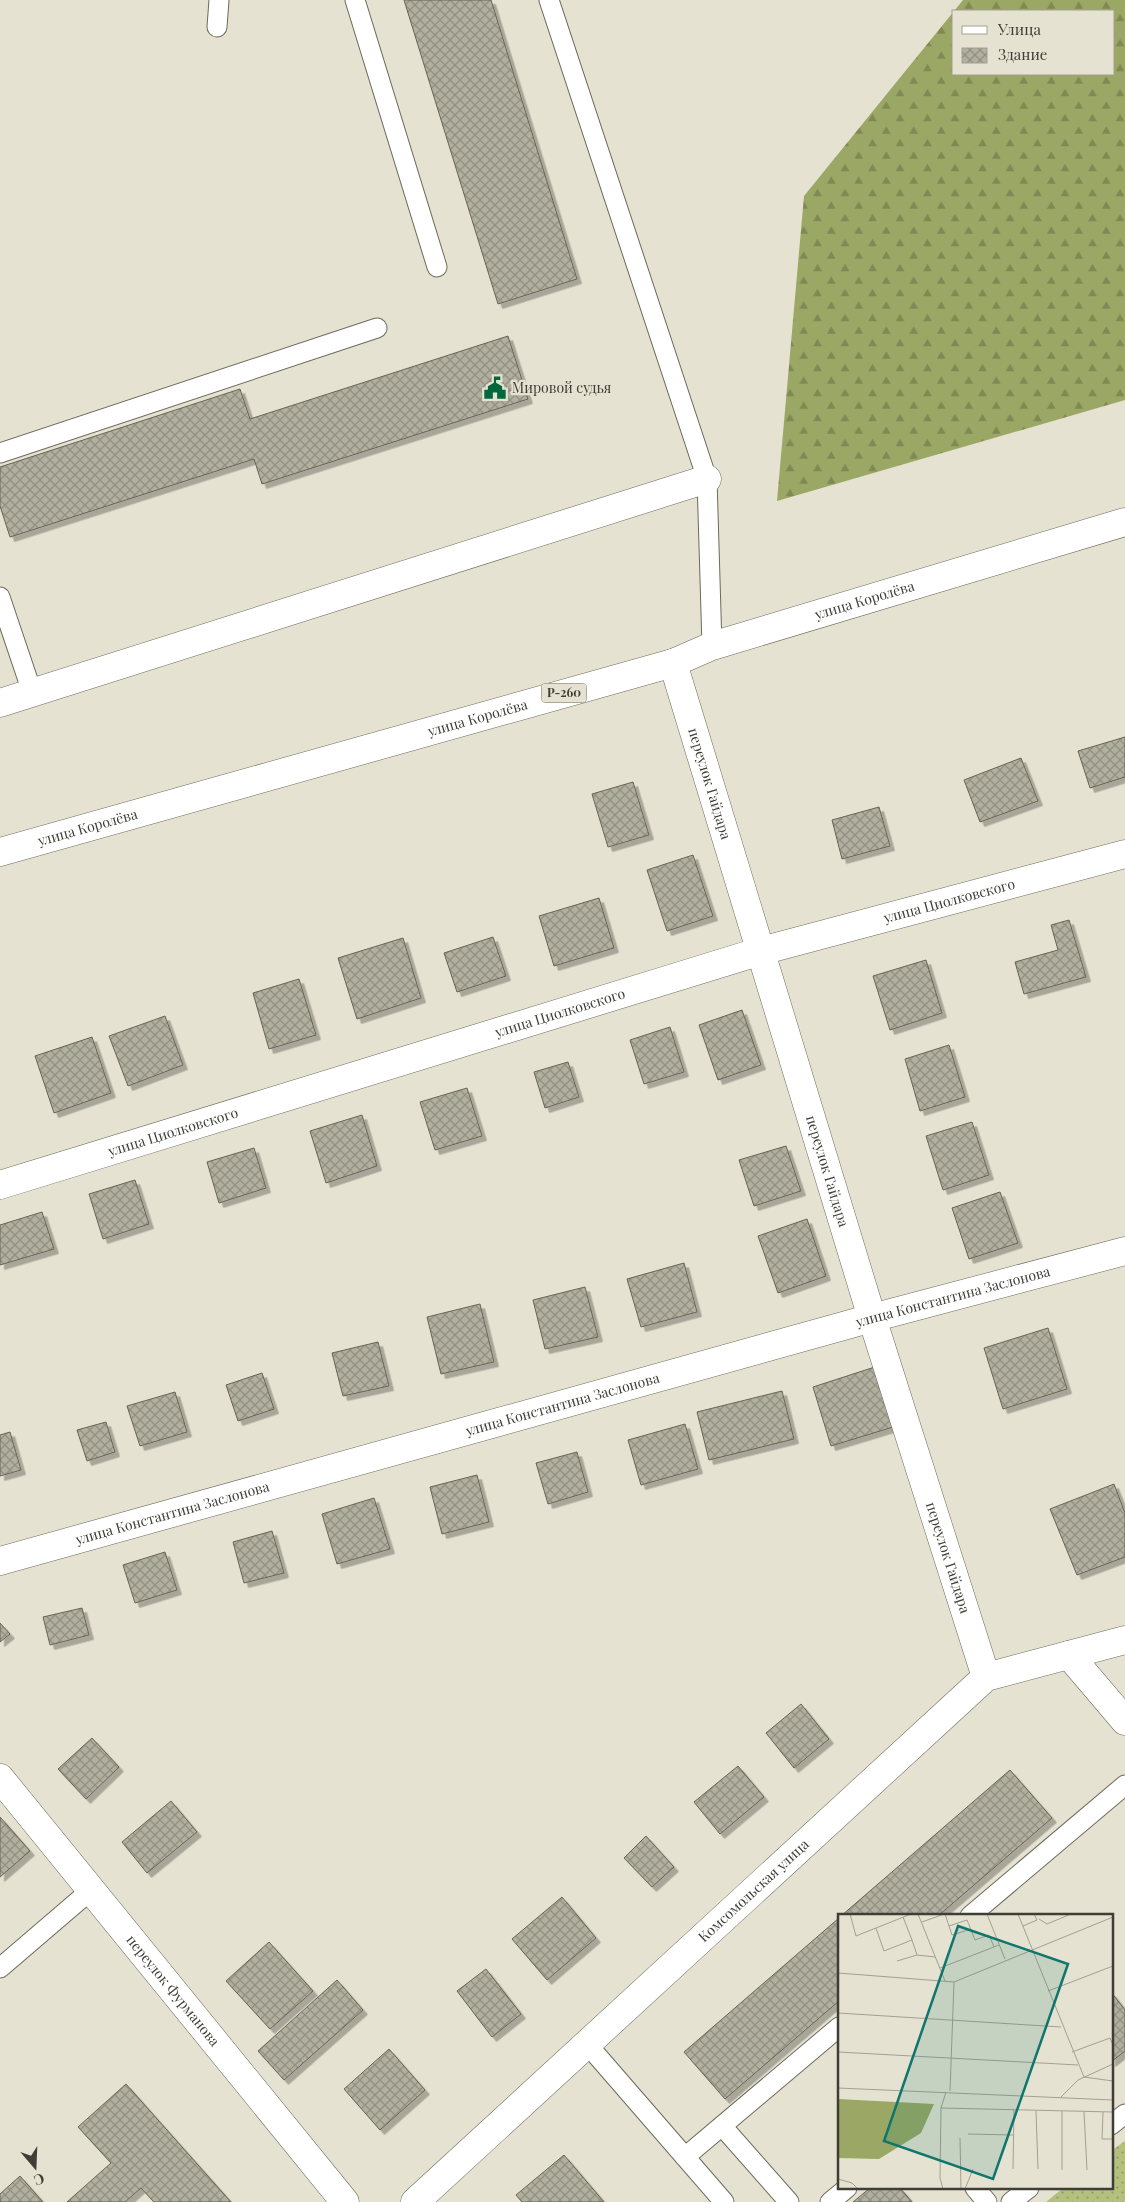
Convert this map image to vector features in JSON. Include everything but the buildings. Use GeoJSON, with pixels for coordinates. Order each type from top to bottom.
{"type":"FeatureCollection","features":[{"type":"Feature","properties":{"kind":"main road"},"geometry":{"type":"LineString","coordinates":[[0,703],[706,479]]}},
{"type":"Feature","properties":{"kind":"main road","name":"улица Королёва"},"geometry":{"type":"LineString","coordinates":[[0,852],[673,663],[712,646],[1125,522]]}},
{"type":"Feature","properties":{"kind":"main road","name":"переулок Гайдара"},"geometry":{"type":"LineString","coordinates":[[673,663],[872,1318],[986,1677]]}},
{"type":"Feature","properties":{"kind":"main road","name":"улица Циолковского"},"geometry":{"type":"LineString","coordinates":[[0,1185],[761,951],[1125,854]]}},
{"type":"Feature","properties":{"kind":"main road","name":"улица Константина Заслонова"},"geometry":{"type":"LineString","coordinates":[[0,1561],[872,1318],[1125,1250]]}},
{"type":"Feature","properties":{"kind":"main road","name":"Комсомольская улица"},"geometry":{"type":"LineString","coordinates":[[415,2202],[986,1677],[1125,1640]]}},
{"type":"Feature","properties":{"kind":"main road"},"geometry":{"type":"LineString","coordinates":[[1069,1655],[1125,1721]]}},
{"type":"Feature","properties":{"kind":"main road","name":"переулок Фурманова"},"geometry":{"type":"LineString","coordinates":[[0,1778],[345,2202]]}},
{"type":"Feature","properties":{"kind":"lane"},"geometry":{"type":"LineString","coordinates":[[217,27],[219,0]]}},
{"type":"Feature","properties":{"kind":"lane"},"geometry":{"type":"LineString","coordinates":[[355,0],[437,267]]}},
{"type":"Feature","properties":{"kind":"lane"},"geometry":{"type":"LineString","coordinates":[[549,0],[706,479],[712,646]]}},
{"type":"Feature","properties":{"kind":"lane"},"geometry":{"type":"LineString","coordinates":[[0,452],[377,328]]}},
{"type":"Feature","properties":{"kind":"lane"},"geometry":{"type":"LineString","coordinates":[[0,597],[32,692]]}},
{"type":"Feature","properties":{"kind":"lane"},"geometry":{"type":"LineString","coordinates":[[972,1914],[1125,1785]]}},
{"type":"Feature","properties":{"kind":"lane"},"geometry":{"type":"LineString","coordinates":[[0,1968],[91,1890]]}},
{"type":"Feature","properties":{"kind":"lane"},"geometry":{"type":"LineString","coordinates":[[685,2157],[838,2028]]}},
{"type":"Feature","properties":{"kind":"lane"},"geometry":{"type":"LineString","coordinates":[[587,2044],[724,2202]]}},
{"type":"Feature","properties":{"kind":"lane"},"geometry":{"type":"LineString","coordinates":[[1112,2124],[1125,2114]]}},
{"type":"Feature","properties":{"kind":"lane"},"geometry":{"type":"LineString","coordinates":[[722,2126],[790,2202]]}},
{"type":"Feature","properties":{"kind":"lane"},"geometry":{"type":"LineString","coordinates":[[830,2202],[844,2190]]}},
{"type":"Feature","properties":{"kind":"lane"},"geometry":{"type":"LineString","coordinates":[[977,2190],[987,2202]]}},
{"type":"Feature","properties":{"kind":"lane"},"geometry":{"type":"LineString","coordinates":[[1011,2202],[1026,2190]]}},
{"type":"Feature","properties":{"kind":"green space"},"geometry":{"type":"Polygon","coordinates":[[[963,0],[1125,0],[1125,400],[777,501],[804,196],[952,13],[952,75],[1115,75],[1115,10],[955,10],[963,0]]]}},
{"type":"Feature","properties":{"kind":"green space"},"geometry":{"type":"Polygon","coordinates":[[[1125,2141],[1125,2202],[1046,2202],[1061,2190],[1112,2190],[1112,2150],[1125,2141]]]}},
{"type":"Feature","properties":{"kind":"place","name":"Мировой судья"},"geometry":{"type":"Point","coordinates":[495,388]}}]}
